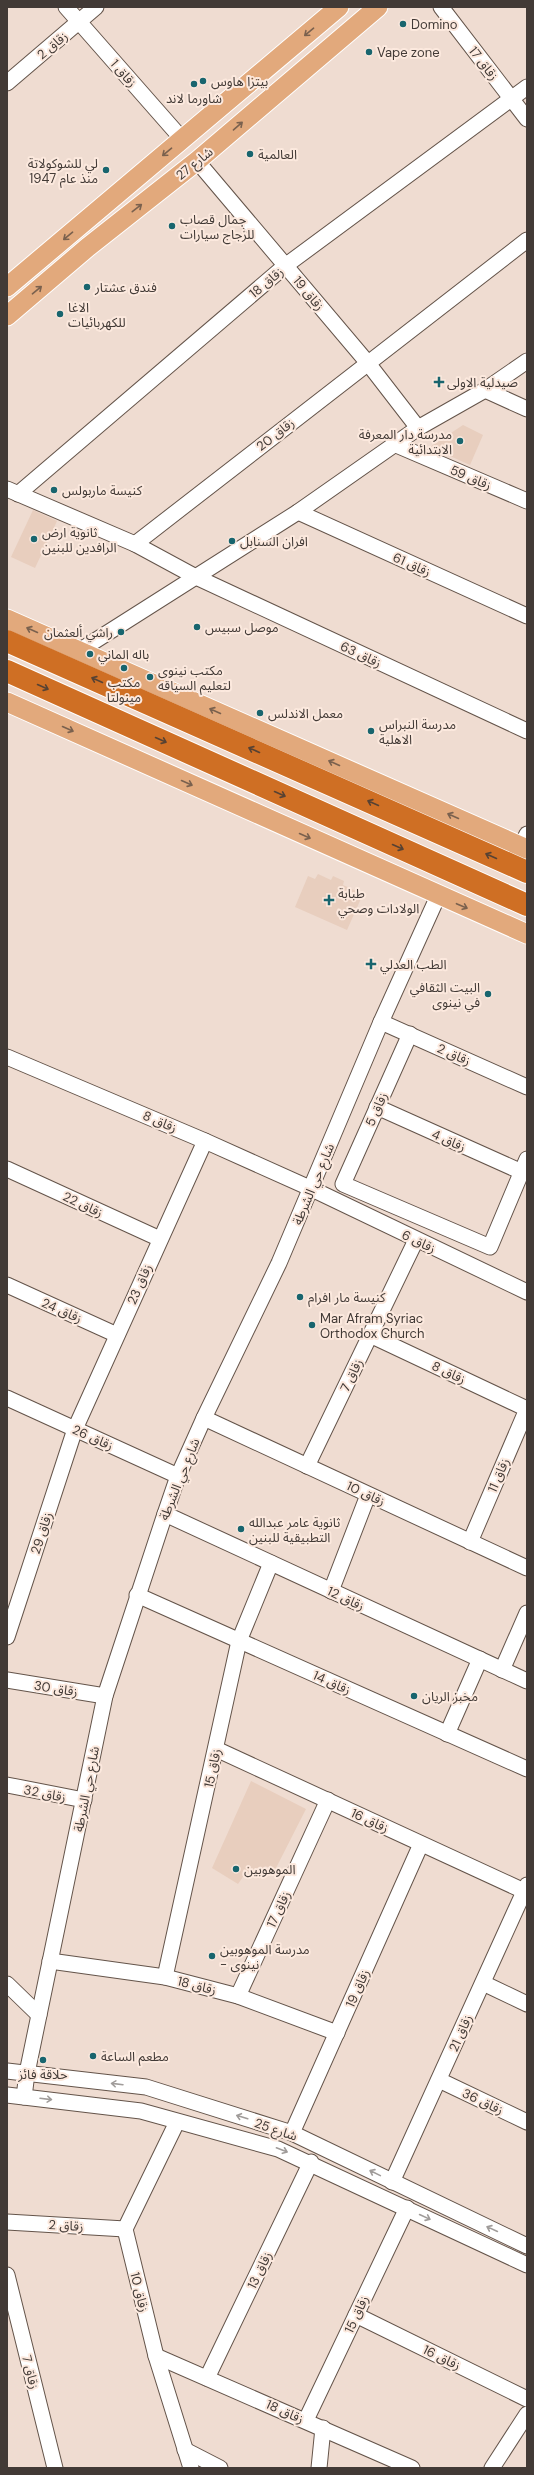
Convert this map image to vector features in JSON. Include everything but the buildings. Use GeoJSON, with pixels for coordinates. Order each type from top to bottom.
{"type":"FeatureCollection","features":[{"type":"Feature","properties":{"kind":"highway"},"geometry":{"type":"LineString","coordinates":[[7,641],[527,872]]}},
{"type":"Feature","properties":{"kind":"highway"},"geometry":{"type":"LineString","coordinates":[[7,671],[527,905]]}},
{"type":"Feature","properties":{"kind":"main road","name":"شارع 27"},"geometry":{"type":"LineString","coordinates":[[7,316],[88,246],[197,161],[378,7]]}},
{"type":"Feature","properties":{"kind":"main road","name":"شارع 27"},"geometry":{"type":"LineString","coordinates":[[7,287],[334,11]]}},
{"type":"Feature","properties":{"kind":"main road"},"geometry":{"type":"LineString","coordinates":[[334,11],[345,34]]}},
{"type":"Feature","properties":{"kind":"main road"},"geometry":{"type":"LineString","coordinates":[[7,619],[525,843]]}},
{"type":"Feature","properties":{"kind":"main road"},"geometry":{"type":"LineString","coordinates":[[8,705],[527,934]]}},
{"type":"Feature","properties":{"kind":"street","name":"زقاق 1"},"geometry":{"type":"LineString","coordinates":[[66,7],[182,140]]}},
{"type":"Feature","properties":{"kind":"street","name":"زقاق 2"},"geometry":{"type":"LineString","coordinates":[[7,83],[96,7]]}},
{"type":"Feature","properties":{"kind":"street","name":"زقاق 17"},"geometry":{"type":"LineString","coordinates":[[441,7],[527,119]]}},
{"type":"Feature","properties":{"kind":"street","name":"زقاق 18"},"geometry":{"type":"LineString","coordinates":[[12,491],[285,266],[527,87]]}},
{"type":"Feature","properties":{"kind":"street","name":"زقاق 19"},"geometry":{"type":"LineString","coordinates":[[197,161],[367,362],[418,428]]}},
{"type":"Feature","properties":{"kind":"street","name":"زقاق 20"},"geometry":{"type":"LineString","coordinates":[[135,544],[367,362],[527,240]]}},
{"type":"Feature","properties":{"kind":"street"},"geometry":{"type":"LineString","coordinates":[[79,651],[298,512],[418,428],[484,390],[527,361]]}},
{"type":"Feature","properties":{"kind":"street"},"geometry":{"type":"LineString","coordinates":[[484,390],[527,408]]}},
{"type":"Feature","properties":{"kind":"street","name":"زقاق 59"},"geometry":{"type":"LineString","coordinates":[[394,444],[527,501]]}},
{"type":"Feature","properties":{"kind":"street"},"geometry":{"type":"LineString","coordinates":[[12,491],[135,544]]}},
{"type":"Feature","properties":{"kind":"street","name":"زقاق 61"},"geometry":{"type":"LineString","coordinates":[[298,512],[527,616]]}},
{"type":"Feature","properties":{"kind":"street","name":"زقاق 63"},"geometry":{"type":"LineString","coordinates":[[135,544],[196,577],[527,731]]}},
{"type":"Feature","properties":{"kind":"street","name":"شارع حي الشرطة"},"geometry":{"type":"LineString","coordinates":[[24,2097],[27,2073],[84,1800],[104,1696],[178,1476],[204,1418],[279,1263],[312,1189],[381,1022],[438,896]]}},
{"type":"Feature","properties":{"kind":"street","name":"زقاق 2"},"geometry":{"type":"LineString","coordinates":[[381,1022],[527,1087]]}},
{"type":"Feature","properties":{"kind":"street","name":"زقاق 5"},"geometry":{"type":"LineString","coordinates":[[410,1034],[343,1184],[490,1247],[524,1166]]}},
{"type":"Feature","properties":{"kind":"street","name":"زقاق 8"},"geometry":{"type":"LineString","coordinates":[[8,1061],[205,1140],[312,1189]]}},
{"type":"Feature","properties":{"kind":"street","name":"زقاق 4"},"geometry":{"type":"LineString","coordinates":[[377,1107],[524,1166]]}},
{"type":"Feature","properties":{"kind":"street","name":"زقاق 23"},"geometry":{"type":"LineString","coordinates":[[75,1429],[205,1140]]}},
{"type":"Feature","properties":{"kind":"street","name":"زقاق 22"},"geometry":{"type":"LineString","coordinates":[[7,1169],[160,1239]]}},
{"type":"Feature","properties":{"kind":"street","name":"زقاق 6"},"geometry":{"type":"LineString","coordinates":[[312,1189],[527,1292]]}},
{"type":"Feature","properties":{"kind":"street","name":"زقاق 7"},"geometry":{"type":"LineString","coordinates":[[307,1466],[416,1240]]}},
{"type":"Feature","properties":{"kind":"street","name":"زقاق 24"},"geometry":{"type":"LineString","coordinates":[[7,1285],[117,1335]]}},
{"type":"Feature","properties":{"kind":"street","name":"زقاق 8"},"geometry":{"type":"LineString","coordinates":[[370,1335],[527,1409]]}},
{"type":"Feature","properties":{"kind":"street","name":"زقاق 26"},"geometry":{"type":"LineString","coordinates":[[7,1398],[178,1476]]}},
{"type":"Feature","properties":{"kind":"street","name":"زقاق 11"},"geometry":{"type":"LineString","coordinates":[[470,1542],[527,1409]]}},
{"type":"Feature","properties":{"kind":"street","name":"زقاق 10"},"geometry":{"type":"LineString","coordinates":[[204,1418],[527,1568]]}},
{"type":"Feature","properties":{"kind":"street","name":"زقاق 29"},"geometry":{"type":"LineString","coordinates":[[7,1637],[75,1429]]}},
{"type":"Feature","properties":{"kind":"street"},"geometry":{"type":"LineString","coordinates":[[330,1590],[368,1495]]}},
{"type":"Feature","properties":{"kind":"street","name":"زقاق 12"},"geometry":{"type":"LineString","coordinates":[[165,1514],[527,1681]]}},
{"type":"Feature","properties":{"kind":"street","name":"زقاق 15"},"geometry":{"type":"LineString","coordinates":[[165,1977],[239,1641],[271,1563]]}},
{"type":"Feature","properties":{"kind":"street","name":"زقاق 14"},"geometry":{"type":"LineString","coordinates":[[137,1595],[527,1769]]}},
{"type":"Feature","properties":{"kind":"street"},"geometry":{"type":"LineString","coordinates":[[502,1670],[527,1614]]}},
{"type":"Feature","properties":{"kind":"street"},"geometry":{"type":"LineString","coordinates":[[447,1734],[480,1660]]}},
{"type":"Feature","properties":{"kind":"street","name":"زقاق 30"},"geometry":{"type":"LineString","coordinates":[[7,1680],[104,1696]]}},
{"type":"Feature","properties":{"kind":"street","name":"زقاق 16"},"geometry":{"type":"LineString","coordinates":[[216,1749],[421,1844],[526,1888]]}},
{"type":"Feature","properties":{"kind":"street","name":"زقاق 32"},"geometry":{"type":"LineString","coordinates":[[7,1785],[84,1800]]}},
{"type":"Feature","properties":{"kind":"street","name":"زقاق 17"},"geometry":{"type":"LineString","coordinates":[[238,1996],[328,1800]]}},
{"type":"Feature","properties":{"kind":"street","name":"زقاق 19"},"geometry":{"type":"LineString","coordinates":[[292,2133],[421,1844]]}},
{"type":"Feature","properties":{"kind":"street","name":"زقاق 21"},"geometry":{"type":"LineString","coordinates":[[392,2182],[526,1888]]}},
{"type":"Feature","properties":{"kind":"street","name":"زقاق 18"},"geometry":{"type":"LineString","coordinates":[[50,1961],[165,1977],[238,1996],[337,2032]]}},
{"type":"Feature","properties":{"kind":"street"},"geometry":{"type":"LineString","coordinates":[[483,1983],[527,2004]]}},
{"type":"Feature","properties":{"kind":"street"},"geometry":{"type":"LineString","coordinates":[[7,1984],[39,2015]]}},
{"type":"Feature","properties":{"kind":"street","name":"شارع 25"},"geometry":{"type":"LineString","coordinates":[[7,2071],[146,2087],[292,2133],[527,2246]]}},
{"type":"Feature","properties":{"kind":"street","name":"زقاق 36"},"geometry":{"type":"LineString","coordinates":[[439,2080],[527,2122]]}},
{"type":"Feature","properties":{"kind":"street","name":"شارع 25"},"geometry":{"type":"LineString","coordinates":[[7,2095],[141,2111],[278,2149],[311,2162],[527,2265]]}},
{"type":"Feature","properties":{"kind":"street"},"geometry":{"type":"LineString","coordinates":[[125,2229],[177,2122]]}},
{"type":"Feature","properties":{"kind":"street","name":"زقاق 13"},"geometry":{"type":"LineString","coordinates":[[207,2378],[311,2162]]}},
{"type":"Feature","properties":{"kind":"street","name":"زقاق 15"},"geometry":{"type":"LineString","coordinates":[[306,2420],[407,2208]]}},
{"type":"Feature","properties":{"kind":"street","name":"زقاق 2"},"geometry":{"type":"LineString","coordinates":[[7,2222],[125,2229]]}},
{"type":"Feature","properties":{"kind":"street","name":"زقاق 10"},"geometry":{"type":"LineString","coordinates":[[125,2229],[156,2356],[191,2468]]}},
{"type":"Feature","properties":{"kind":"street","name":"زقاق 7"},"geometry":{"type":"LineString","coordinates":[[7,2275],[55,2468]]}},
{"type":"Feature","properties":{"kind":"street","name":"زقاق 16"},"geometry":{"type":"LineString","coordinates":[[356,2315],[527,2399]]}},
{"type":"Feature","properties":{"kind":"street","name":"زقاق 18"},"geometry":{"type":"LineString","coordinates":[[156,2356],[306,2420],[412,2468]]}},
{"type":"Feature","properties":{"kind":"street"},"geometry":{"type":"LineString","coordinates":[[492,2468],[527,2414]]}},
{"type":"Feature","properties":{"kind":"street"},"geometry":{"type":"LineString","coordinates":[[319,2468],[323,2428]]}},
{"type":"Feature","properties":{"kind":"street"},"geometry":{"type":"LineString","coordinates":[[185,2450],[220,2468]]}},
{"type":"Feature","properties":{"kind":"shaded area","name":"مدرسة دار المعرفة الابتدائية"},"geometry":{"type":"Polygon","coordinates":[[[463,425],[483,435],[470,465],[430,447],[463,425]]]}},
{"type":"Feature","properties":{"kind":"shaded area","name":"ثانوية ارض الرافدين للبنين"},"geometry":{"type":"Polygon","coordinates":[[[33,510],[57,521],[35,568],[11,557],[33,510]]]}},
{"type":"Feature","properties":{"kind":"shaded area","name":"طبابة الولادات وصحي"},"geometry":{"type":"Polygon","coordinates":[[[318,874],[331,880],[333,876],[344,881],[343,885],[363,894],[347,930],[295,907],[308,876],[315,879],[318,874]]]}},
{"type":"Feature","properties":{"kind":"shaded area"},"geometry":{"type":"Polygon","coordinates":[[[251,1781],[306,1809],[275,1870],[265,1866],[257,1878],[247,1871],[238,1884],[212,1868],[251,1781]]]}},
{"type":"Feature","properties":{"kind":"place","name":"Domino"},"geometry":{"type":"Point","coordinates":[403,24]}},
{"type":"Feature","properties":{"kind":"place","name":"Vape zone"},"geometry":{"type":"Point","coordinates":[369,52]}},
{"type":"Feature","properties":{"kind":"place","name":"بيتزا هاوس"},"geometry":{"type":"Point","coordinates":[203,81]}},
{"type":"Feature","properties":{"kind":"place","name":"شاورما لاند"},"geometry":{"type":"Point","coordinates":[194,84]}},
{"type":"Feature","properties":{"kind":"place","name":"العالمية"},"geometry":{"type":"Point","coordinates":[250,154]}},
{"type":"Feature","properties":{"kind":"place","name":"لي للشوكولاتة منذ عام 1947"},"geometry":{"type":"Point","coordinates":[106,170]}},
{"type":"Feature","properties":{"kind":"place","name":"جمال قصاب للزجاج سيارات"},"geometry":{"type":"Point","coordinates":[172,226]}},
{"type":"Feature","properties":{"kind":"place","name":"فندق عشتار"},"geometry":{"type":"Point","coordinates":[87,287]}},
{"type":"Feature","properties":{"kind":"place","name":"الاغا للكهربائيات"},"geometry":{"type":"Point","coordinates":[60,314]}},
{"type":"Feature","properties":{"kind":"place","name":"صيدلية الاولى"},"geometry":{"type":"Point","coordinates":[439,382]}},
{"type":"Feature","properties":{"kind":"place","name":"مدرسة دار المعرفة الابتدائية"},"geometry":{"type":"Point","coordinates":[460,441]}},
{"type":"Feature","properties":{"kind":"place","name":"كنيسة ماربولس"},"geometry":{"type":"Point","coordinates":[54,490]}},
{"type":"Feature","properties":{"kind":"place","name":"ثانوية ارض الرافدين للبنين"},"geometry":{"type":"Point","coordinates":[34,539]}},
{"type":"Feature","properties":{"kind":"place","name":"افران السنابل"},"geometry":{"type":"Point","coordinates":[232,541]}},
{"type":"Feature","properties":{"kind":"place","name":"موصل سبيس"},"geometry":{"type":"Point","coordinates":[197,627]}},
{"type":"Feature","properties":{"kind":"place","name":"راشي ألعثمان"},"geometry":{"type":"Point","coordinates":[121,632]}},
{"type":"Feature","properties":{"kind":"place","name":"باله الماني"},"geometry":{"type":"Point","coordinates":[90,654]}},
{"type":"Feature","properties":{"kind":"place","name":"مكتب مينولتا"},"geometry":{"type":"Point","coordinates":[124,668]}},
{"type":"Feature","properties":{"kind":"place","name":"مكتب نينوى لتعليم السياقه"},"geometry":{"type":"Point","coordinates":[150,677]}},
{"type":"Feature","properties":{"kind":"place","name":"معمل الاندلس"},"geometry":{"type":"Point","coordinates":[260,713]}},
{"type":"Feature","properties":{"kind":"place","name":"مدرسة النبراس الاهلية"},"geometry":{"type":"Point","coordinates":[371,731]}},
{"type":"Feature","properties":{"kind":"place","name":"طبابة الولادات وصحي"},"geometry":{"type":"Point","coordinates":[329,900]}},
{"type":"Feature","properties":{"kind":"place","name":"الطب العدلي"},"geometry":{"type":"Point","coordinates":[371,964]}},
{"type":"Feature","properties":{"kind":"place","name":"البيت الثقافي في نينوى"},"geometry":{"type":"Point","coordinates":[488,994]}},
{"type":"Feature","properties":{"kind":"place","name":"كنيسة مار افرام"},"geometry":{"type":"Point","coordinates":[300,1297]}},
{"type":"Feature","properties":{"kind":"place","name":"Mar Afram Syriac Orthodox Church"},"geometry":{"type":"Point","coordinates":[312,1325]}},
{"type":"Feature","properties":{"kind":"place","name":"ثانوية عامر عبدالله التطبيقية للبنين"},"geometry":{"type":"Point","coordinates":[241,1529]}},
{"type":"Feature","properties":{"kind":"place","name":"مخبز الريان"},"geometry":{"type":"Point","coordinates":[414,1696]}},
{"type":"Feature","properties":{"kind":"place","name":"الموهوبين"},"geometry":{"type":"Point","coordinates":[236,1869]}},
{"type":"Feature","properties":{"kind":"place","name":"مدرسة الموهوبين - نينوى"},"geometry":{"type":"Point","coordinates":[212,1956]}},
{"type":"Feature","properties":{"kind":"place","name":"مطعم الساعة"},"geometry":{"type":"Point","coordinates":[93,2056]}},
{"type":"Feature","properties":{"kind":"place","name":"حلاقة فائز"},"geometry":{"type":"Point","coordinates":[43,2060]}}]}
